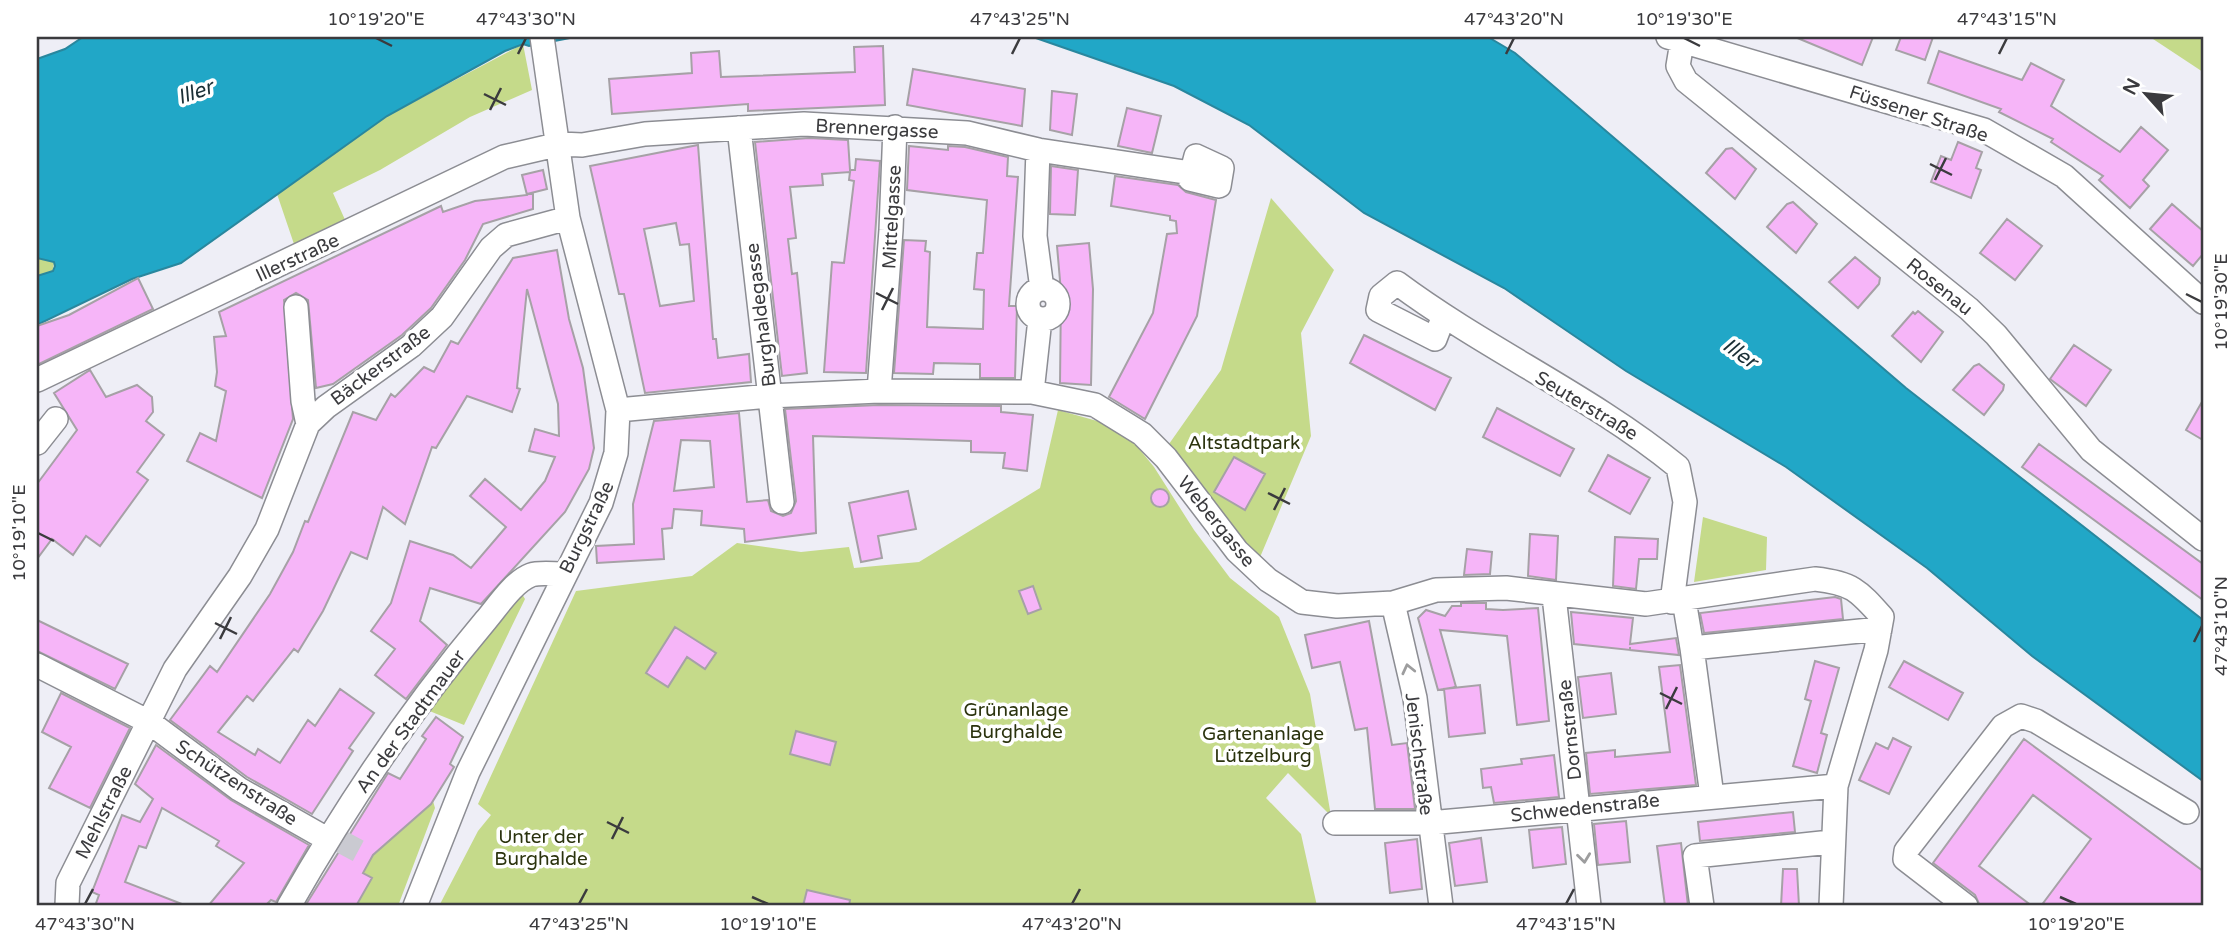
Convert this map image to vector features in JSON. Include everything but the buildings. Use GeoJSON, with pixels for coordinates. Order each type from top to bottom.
{"type":"FeatureCollection","features":[{"type":"Feature","properties":{"kind":"street","name":"Füssener Straße"},"geometry":{"type":"LineString","coordinates":[[1675,39],[1984,130],[2064,176],[2203,302]]}},
{"type":"Feature","properties":{"kind":"street","name":"Rosenau"},"geometry":{"type":"LineString","coordinates":[[1675,39],[1678,66],[1686,81],[1969,309],[1996,335],[2091,450],[2203,539]]}},
{"type":"Feature","properties":{"kind":"street","name":"Burgstraße"},"geometry":{"type":"LineString","coordinates":[[415,906],[468,772],[563,574],[601,503],[611,477],[617,444],[618,410],[568,218],[560,144],[543,40]]}},
{"type":"Feature","properties":{"kind":"street","name":"Brennergasse"},"geometry":{"type":"LineString","coordinates":[[560,144],[582,145],[645,134],[804,124],[895,127],[967,133],[1038,150],[1191,173]]}},
{"type":"Feature","properties":{"kind":"street","name":"Mittelgasse"},"geometry":{"type":"LineString","coordinates":[[879,391],[891,230],[895,127]]}},
{"type":"Feature","properties":{"kind":"street","name":"Burghaldegasse"},"geometry":{"type":"LineString","coordinates":[[739,128],[782,502]]}},
{"type":"Feature","properties":{"kind":"street","name":"Illerstraße"},"geometry":{"type":"LineString","coordinates":[[37,380],[504,157],[560,144]]}},
{"type":"Feature","properties":{"kind":"street"},"geometry":{"type":"LineString","coordinates":[[1032,392],[1040,319],[1050,317],[1058,305],[1051,292],[1042,289],[1035,236],[1038,150]]}},
{"type":"Feature","properties":{"kind":"street","name":"Bäckerstraße"},"geometry":{"type":"LineString","coordinates":[[267,529],[308,424],[326,407],[411,346],[442,317],[491,248],[506,235],[568,218]]}},
{"type":"Feature","properties":{"kind":"street","name":"Seuterstraße"},"geometry":{"type":"LineString","coordinates":[[1381,296],[1397,283],[1443,318],[1642,438],[1678,467],[1685,502],[1678,601],[1692,648],[1712,796]]}},
{"type":"Feature","properties":{"kind":"street"},"geometry":{"type":"LineString","coordinates":[[296,307],[299,360],[308,424]]}},
{"type":"Feature","properties":{"kind":"street","name":"Webergasse"},"geometry":{"type":"LineString","coordinates":[[618,410],[769,396],[879,391],[1032,392],[1102,407],[1142,434],[1166,458],[1237,551],[1268,580],[1302,602],[1337,606],[1393,603],[1436,590],[1506,588],[1554,596],[1646,604],[1815,579],[1841,582],[1855,587],[1882,617],[1880,629]]}},
{"type":"Feature","properties":{"kind":"street"},"geometry":{"type":"LineString","coordinates":[[37,443],[56,419]]}},
{"type":"Feature","properties":{"kind":"street","name":"Mehlstraße"},"geometry":{"type":"LineString","coordinates":[[65,906],[68,883],[175,669],[240,576],[267,529]]}},
{"type":"Feature","properties":{"kind":"street","name":"An der Stadtmauer"},"geometry":{"type":"LineString","coordinates":[[289,906],[331,838],[439,678],[513,589],[532,575],[563,574]]}},
{"type":"Feature","properties":{"kind":"street","name":"Dornstraße"},"geometry":{"type":"LineString","coordinates":[[1554,596],[1589,906]]}},
{"type":"Feature","properties":{"kind":"street","name":"Jenischstraße"},"geometry":{"type":"LineString","coordinates":[[1393,603],[1415,698],[1441,906]]}},
{"type":"Feature","properties":{"kind":"street"},"geometry":{"type":"LineString","coordinates":[[1692,648],[1880,629],[1836,786],[1831,842],[1832,906]]}},
{"type":"Feature","properties":{"kind":"street","name":"Schützenstraße"},"geometry":{"type":"LineString","coordinates":[[37,664],[149,722],[239,789],[331,838]]}},
{"type":"Feature","properties":{"kind":"street"},"geometry":{"type":"LineString","coordinates":[[1966,906],[1905,859],[1906,851],[2003,726],[2021,716],[2036,721],[2194,815]]}},
{"type":"Feature","properties":{"kind":"street","name":"Schwedenstraße"},"geometry":{"type":"LineString","coordinates":[[1335,824],[1429,823],[1578,807],[1836,786]]}},
{"type":"Feature","properties":{"kind":"street"},"geometry":{"type":"LineString","coordinates":[[1702,906],[1695,856],[1831,842]]}},
{"type":"Feature","properties":{"kind":"green space"},"geometry":{"type":"Polygon","coordinates":[[[2150,37],[2203,37],[2203,72],[2150,37]]]}},
{"type":"Feature","properties":{"kind":"green space"},"geometry":{"type":"Polygon","coordinates":[[[523,44],[532,90],[470,117],[380,170],[333,193],[346,222],[295,247],[277,194],[387,116],[523,44]]]}},
{"type":"Feature","properties":{"kind":"green space","name":"Altstadtpark"},"geometry":{"type":"Polygon","coordinates":[[[1271,198],[1334,270],[1301,333],[1311,436],[1258,562],[1169,444],[1221,370],[1271,198]]]}},
{"type":"Feature","properties":{"kind":"green space"},"geometry":{"type":"Polygon","coordinates":[[[37,258],[54,262],[53,271],[37,276],[37,258]]]}},
{"type":"Feature","properties":{"kind":"green space","name":"Grünanlage Burghalde"},"geometry":{"type":"Polygon","coordinates":[[[1058,410],[1122,428],[1154,467],[1194,530],[1230,578],[1279,617],[1310,694],[1331,816],[1288,773],[1266,798],[1301,834],[1317,906],[439,906],[478,831],[491,815],[478,804],[576,591],[692,576],[737,543],[801,552],[849,547],[854,568],[919,562],[1040,488],[1058,410]]]}},
{"type":"Feature","properties":{"kind":"green space"},"geometry":{"type":"Polygon","coordinates":[[[1703,517],[1767,537],[1766,570],[1694,582],[1703,517]]]}},
{"type":"Feature","properties":{"kind":"green space"},"geometry":{"type":"Polygon","coordinates":[[[522,594],[525,599],[464,725],[427,710],[477,644],[522,594]]]}},
{"type":"Feature","properties":{"kind":"green space"},"geometry":{"type":"Polygon","coordinates":[[[433,801],[435,808],[398,906],[356,906],[371,879],[363,873],[373,855],[433,801]]]}},
{"type":"Feature","properties":{"kind":"water","name":"Iller"},"geometry":{"type":"Polygon","coordinates":[[[83,37],[575,37],[529,46],[523,44],[505,51],[387,116],[181,263],[132,279],[37,325],[37,276],[53,271],[55,266],[54,262],[37,258],[37,59],[65,49],[83,37]]]}},
{"type":"Feature","properties":{"kind":"water","name":"Iller"},"geometry":{"type":"Polygon","coordinates":[[[1033,37],[1488,37],[1515,53],[1906,388],[2203,620],[2203,781],[2032,656],[1927,568],[1786,467],[1626,371],[1504,288],[1364,213],[1249,125],[1174,86],[1033,37]]]}},
{"type":"Feature","properties":{"kind":"tunnel"},"geometry":{"type":"LineString","coordinates":[[338,840],[364,854]]}},
{"type":"Feature","properties":{"kind":"park label","name":"Gartenanlage Lützelburg"},"geometry":{"type":"Point","coordinates":[1263,744]}},
{"type":"Feature","properties":{"kind":"park label","name":"Unter der Burghalde"},"geometry":{"type":"Point","coordinates":[541,847]}}]}
